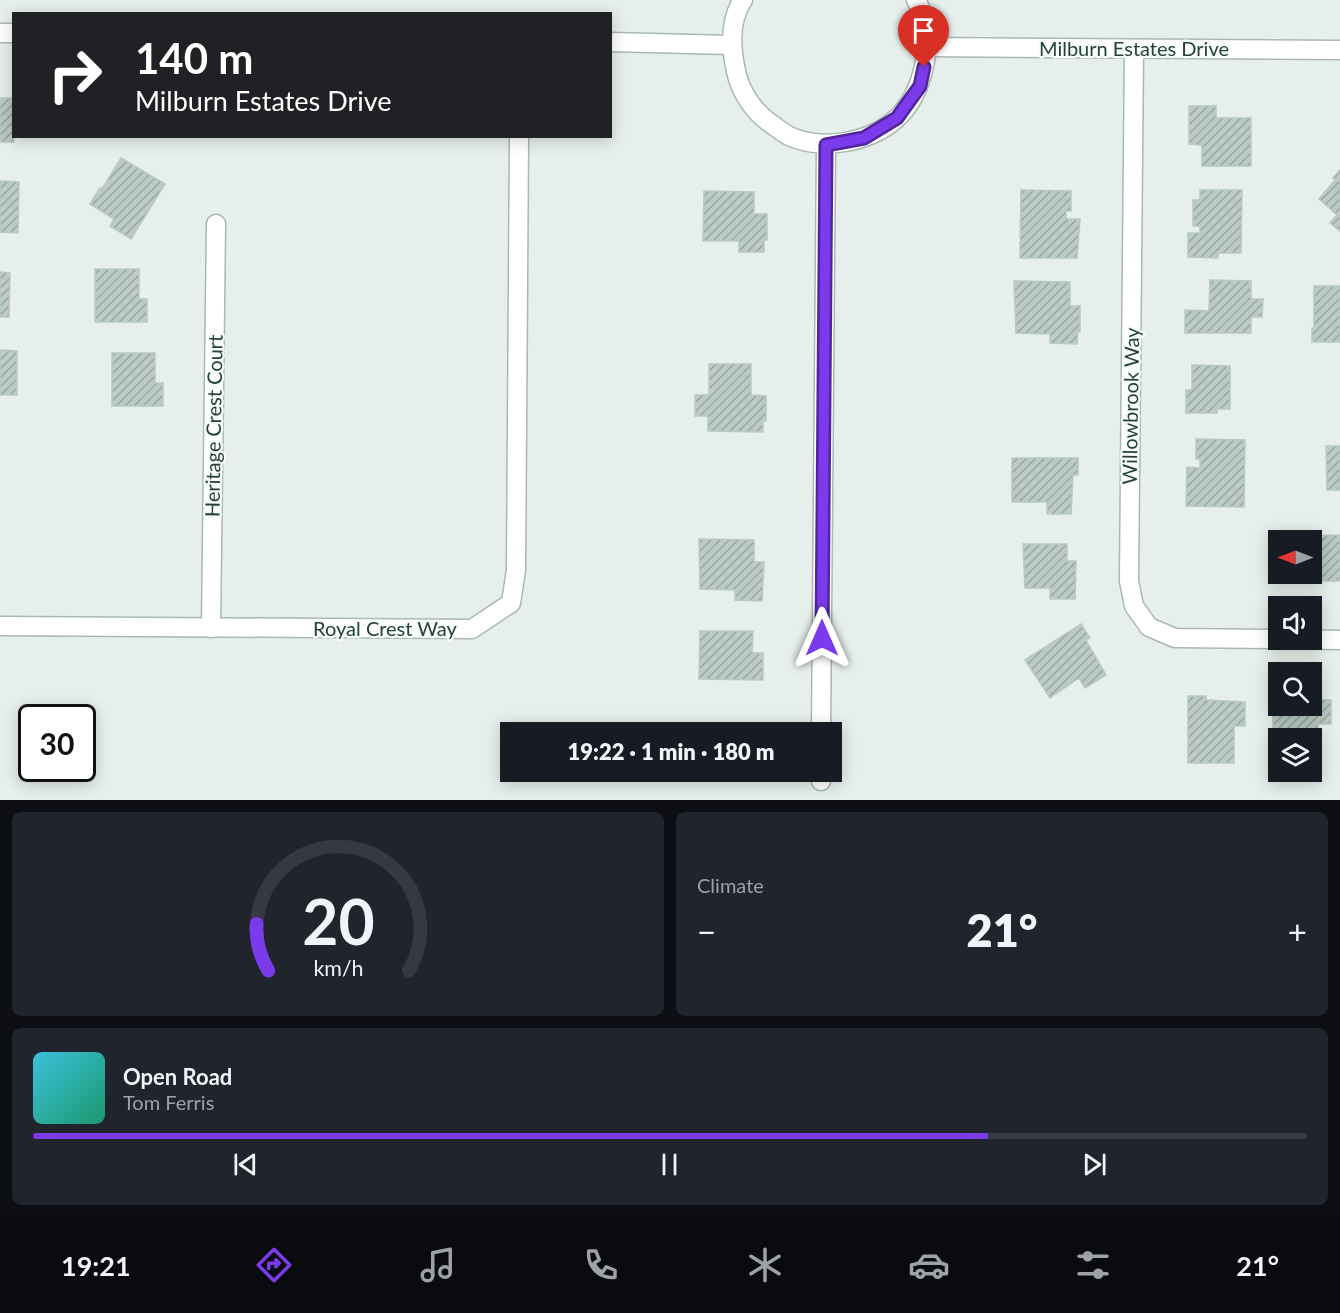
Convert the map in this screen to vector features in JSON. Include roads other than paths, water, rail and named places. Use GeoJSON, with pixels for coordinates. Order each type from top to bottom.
{"type":"FeatureCollection","features":[{"type":"Feature","properties":{"kind":"street"},"geometry":{"type":"LineString","coordinates":[[743,0],[738,7],[730,45],[738,82],[758,114],[789,136],[826,145],[864,138],[897,118],[920,86],[928,47],[922,10],[916,0]]}},
{"type":"Feature","properties":{"kind":"street"},"geometry":{"type":"LineString","coordinates":[[612,42],[730,45]]}},
{"type":"Feature","properties":{"kind":"street","name":"Milburn Estates Drive"},"geometry":{"type":"LineString","coordinates":[[928,47],[1340,50]]}},
{"type":"Feature","properties":{"kind":"street","name":"Willowbrook Way"},"geometry":{"type":"LineString","coordinates":[[1134,49],[1129,581],[1134,606],[1149,627],[1175,638],[1268,639]]}},
{"type":"Feature","properties":{"kind":"street","name":"Royal Crest Way"},"geometry":{"type":"LineString","coordinates":[[0,626],[472,629],[511,603],[516,570],[519,138]]}},
{"type":"Feature","properties":{"kind":"street"},"geometry":{"type":"LineString","coordinates":[[821,722],[826,145]]}},
{"type":"Feature","properties":{"kind":"street","name":"Heritage Crest Court"},"geometry":{"type":"LineString","coordinates":[[211,628],[216,224]]}},
{"type":"Feature","properties":{"kind":"street","name":"Willowbrook Way"},"geometry":{"type":"LineString","coordinates":[[1322,640],[1340,640]]}}]}
